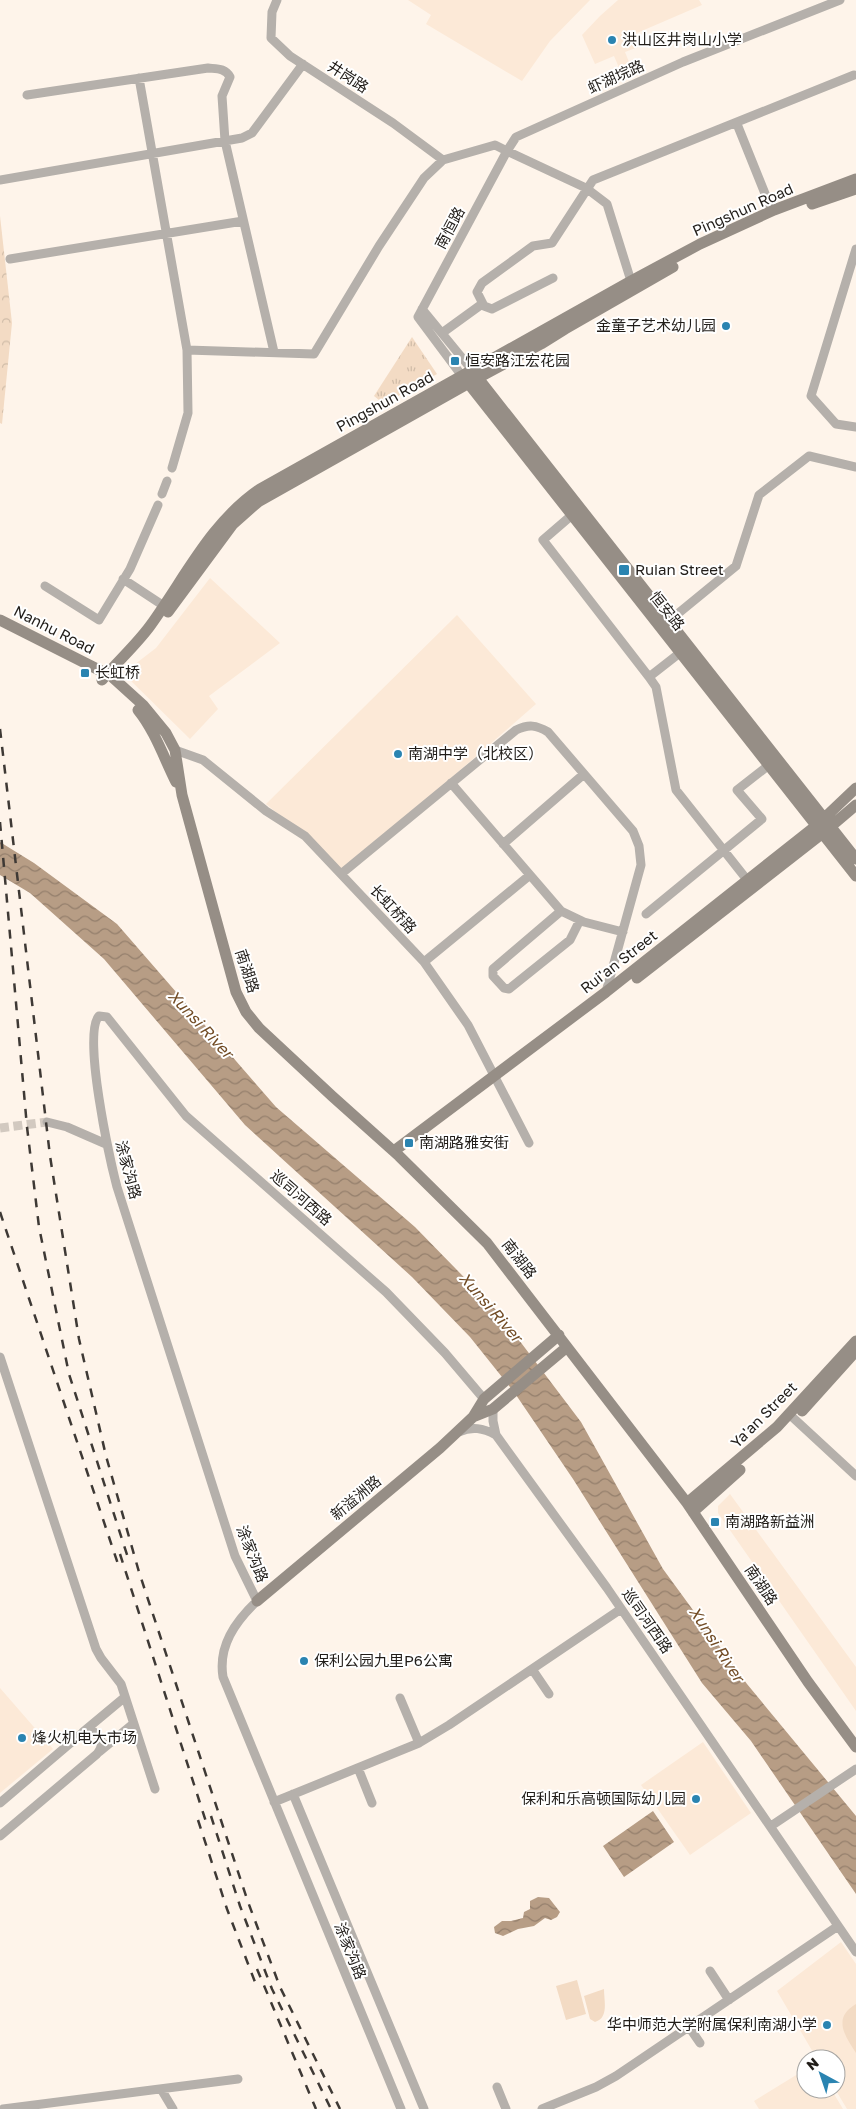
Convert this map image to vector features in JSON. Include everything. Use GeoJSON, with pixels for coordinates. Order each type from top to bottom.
{"type":"FeatureCollection","features":[{"type":"Feature","properties":{"kind":"main road","name":"Pingshun Road"},"geometry":{"type":"LineString","coordinates":[[107,678],[156,628],[228,530],[242,514],[269,495],[631,281],[713,238],[772,211],[856,180]]}},
{"type":"Feature","properties":{"kind":"main road","name":"Pingshun Road"},"geometry":{"type":"LineString","coordinates":[[107,678],[140,639],[220,524],[240,504],[270,483],[470,377],[541,344],[564,329],[708,248],[774,218],[856,189]]}},
{"type":"Feature","properties":{"kind":"main road","name":"恒安路"},"geometry":{"type":"LineString","coordinates":[[470,377],[572,515],[665,624],[681,652],[769,765],[856,859]]}},
{"type":"Feature","properties":{"kind":"main road","name":"恒安路"},"geometry":{"type":"LineString","coordinates":[[470,377],[824,826],[856,876]]}},
{"type":"Feature","properties":{"kind":"main road","name":"Nanhu Road"},"geometry":{"type":"LineString","coordinates":[[0,620],[107,678],[147,711],[166,733],[175,750],[182,795]]}},
{"type":"Feature","properties":{"kind":"main road","name":"Nanhu Road"},"geometry":{"type":"LineString","coordinates":[[0,628],[107,678],[145,719],[158,742],[182,795]]}},
{"type":"Feature","properties":{"kind":"main road","name":"Rui'an Street"},"geometry":{"type":"LineString","coordinates":[[397,1153],[497,1079],[824,826],[856,788]]}},
{"type":"Feature","properties":{"kind":"main road","name":"南湖路"},"geometry":{"type":"LineString","coordinates":[[182,795],[235,986],[246,1012],[292,1059],[397,1153],[479,1234],[568,1347],[690,1508],[808,1682],[856,1748]]}},
{"type":"Feature","properties":{"kind":"main road","name":"Rui'an Street"},"geometry":{"type":"LineString","coordinates":[[497,1079],[748,881],[856,805]]}},
{"type":"Feature","properties":{"kind":"main road"},"geometry":{"type":"LineString","coordinates":[[473,1417],[484,1399],[559,1336]]}},
{"type":"Feature","properties":{"kind":"main road","name":"Ya'an Street"},"geometry":{"type":"LineString","coordinates":[[792,1417],[832,1365],[856,1341]]}},
{"type":"Feature","properties":{"kind":"main road"},"geometry":{"type":"LineString","coordinates":[[473,1417],[493,1409],[568,1347]]}},
{"type":"Feature","properties":{"kind":"main road","name":"Ya'an Street"},"geometry":{"type":"LineString","coordinates":[[690,1508],[724,1473],[792,1417],[856,1351]]}},
{"type":"Feature","properties":{"kind":"main road","name":"新溢洲路"},"geometry":{"type":"LineString","coordinates":[[257,1601],[473,1417]]}},
{"type":"Feature","properties":{"kind":"street","name":"井岗路"},"geometry":{"type":"LineString","coordinates":[[277,0],[272,12],[271,38],[290,56],[393,123],[443,160]]}},
{"type":"Feature","properties":{"kind":"street","name":"虾湖垸路"},"geometry":{"type":"LineString","coordinates":[[507,151],[516,138],[683,62],[840,0]]}},
{"type":"Feature","properties":{"kind":"street"},"geometry":{"type":"LineString","coordinates":[[0,180],[242,138],[252,134],[303,64]]}},
{"type":"Feature","properties":{"kind":"street"},"geometry":{"type":"LineString","coordinates":[[28,95],[208,68],[224,70],[230,77],[222,96],[225,141],[274,352]]}},
{"type":"Feature","properties":{"kind":"street"},"geometry":{"type":"LineString","coordinates":[[552,278],[492,309],[482,304],[478,292],[482,282],[533,246],[552,243],[586,188],[593,180],[737,124],[854,75]]}},
{"type":"Feature","properties":{"kind":"street"},"geometry":{"type":"LineString","coordinates":[[139,78],[165,234],[187,350],[188,413],[172,468]]}},
{"type":"Feature","properties":{"kind":"street"},"geometry":{"type":"LineString","coordinates":[[737,124],[772,211]]}},
{"type":"Feature","properties":{"kind":"street"},"geometry":{"type":"LineString","coordinates":[[187,350],[314,354],[379,246],[419,186],[443,160],[495,145],[586,188],[607,204],[631,281]]}},
{"type":"Feature","properties":{"kind":"street","name":"南恒路"},"geometry":{"type":"LineString","coordinates":[[420,313],[507,151]]}},
{"type":"Feature","properties":{"kind":"street"},"geometry":{"type":"LineString","coordinates":[[10,259],[243,221]]}},
{"type":"Feature","properties":{"kind":"street"},"geometry":{"type":"LineString","coordinates":[[856,249],[811,396],[836,424],[856,428]]}},
{"type":"Feature","properties":{"kind":"street"},"geometry":{"type":"LineString","coordinates":[[442,333],[482,304]]}},
{"type":"Feature","properties":{"kind":"street","name":"恒安路"},"geometry":{"type":"LineString","coordinates":[[420,313],[442,333],[470,377]]}},
{"type":"Feature","properties":{"kind":"street","name":"恒安路"},"geometry":{"type":"LineString","coordinates":[[420,313],[470,377]]}},
{"type":"Feature","properties":{"kind":"street"},"geometry":{"type":"LineString","coordinates":[[665,624],[736,566],[759,495],[809,456],[856,467]]}},
{"type":"Feature","properties":{"kind":"street"},"geometry":{"type":"LineString","coordinates":[[162,494],[167,481]]}},
{"type":"Feature","properties":{"kind":"street"},"geometry":{"type":"LineString","coordinates":[[45,586],[99,620],[123,579],[158,505]]}},
{"type":"Feature","properties":{"kind":"street"},"geometry":{"type":"LineString","coordinates":[[572,515],[543,540],[656,687],[676,790],[748,881]]}},
{"type":"Feature","properties":{"kind":"street"},"geometry":{"type":"LineString","coordinates":[[123,579],[164,606]]}},
{"type":"Feature","properties":{"kind":"street"},"geometry":{"type":"LineString","coordinates":[[649,677],[681,652]]}},
{"type":"Feature","properties":{"kind":"street"},"geometry":{"type":"LineString","coordinates":[[341,874],[516,730],[526,726],[538,726],[548,732],[633,831],[639,846],[641,865],[606,992]]}},
{"type":"Feature","properties":{"kind":"street","name":"长虹桥路"},"geometry":{"type":"LineString","coordinates":[[175,750],[203,760],[266,811],[305,836],[424,962],[468,1025],[529,1143]]}},
{"type":"Feature","properties":{"kind":"street"},"geometry":{"type":"LineString","coordinates":[[646,914],[762,819],[737,790],[769,765]]}},
{"type":"Feature","properties":{"kind":"street"},"geometry":{"type":"LineString","coordinates":[[503,844],[584,774]]}},
{"type":"Feature","properties":{"kind":"street"},"geometry":{"type":"LineString","coordinates":[[451,784],[561,911],[580,920],[623,932]]}},
{"type":"Feature","properties":{"kind":"street"},"geometry":{"type":"LineString","coordinates":[[424,962],[530,874]]}},
{"type":"Feature","properties":{"kind":"street"},"geometry":{"type":"LineString","coordinates":[[561,911],[492,969],[493,976],[504,988],[509,989],[570,940],[580,920]]}},
{"type":"Feature","properties":{"kind":"street","name":"涂家沟路"},"geometry":{"type":"LineString","coordinates":[[103,1016],[99,1016],[94,1022],[98,1094],[106,1144],[117,1187],[235,1556],[257,1601],[245,1613],[229,1636],[222,1656],[223,1677],[401,2109]]}},
{"type":"Feature","properties":{"kind":"street","name":"巡司河西路"},"geometry":{"type":"LineString","coordinates":[[103,1016],[110,1021],[186,1116],[386,1292],[445,1353],[484,1399]]}},
{"type":"Feature","properties":{"kind":"street"},"geometry":{"type":"LineString","coordinates":[[48,1122],[67,1127],[106,1144]]}},
{"type":"Feature","properties":{"kind":"street"},"geometry":{"type":"LineString","coordinates":[[0,1357],[96,1649],[104,1664],[121,1684],[155,1788]]}},
{"type":"Feature","properties":{"kind":"street"},"geometry":{"type":"LineString","coordinates":[[493,1409],[496,1435]]}},
{"type":"Feature","properties":{"kind":"street"},"geometry":{"type":"LineString","coordinates":[[792,1417],[856,1476]]}},
{"type":"Feature","properties":{"kind":"street"},"geometry":{"type":"LineString","coordinates":[[455,1434],[474,1428],[482,1428],[496,1435]]}},
{"type":"Feature","properties":{"kind":"street","name":"巡司河西路"},"geometry":{"type":"LineString","coordinates":[[496,1435],[621,1609],[856,1952]]}},
{"type":"Feature","properties":{"kind":"street"},"geometry":{"type":"LineString","coordinates":[[274,1802],[419,1743],[621,1609]]}},
{"type":"Feature","properties":{"kind":"street"},"geometry":{"type":"LineString","coordinates":[[532,1669],[549,1694]]}},
{"type":"Feature","properties":{"kind":"street"},"geometry":{"type":"LineString","coordinates":[[1,1799],[125,1697]]}},
{"type":"Feature","properties":{"kind":"street"},"geometry":{"type":"LineString","coordinates":[[400,1698],[419,1743]]}},
{"type":"Feature","properties":{"kind":"street"},"geometry":{"type":"LineString","coordinates":[[0,1836],[133,1724]]}},
{"type":"Feature","properties":{"kind":"street"},"geometry":{"type":"LineString","coordinates":[[81,1734],[90,1730],[96,1733],[100,1738],[101,1749],[97,1754]]}},
{"type":"Feature","properties":{"kind":"street"},"geometry":{"type":"LineString","coordinates":[[358,1768],[372,1803]]}},
{"type":"Feature","properties":{"kind":"street"},"geometry":{"type":"LineString","coordinates":[[771,1826],[854,1770]]}},
{"type":"Feature","properties":{"kind":"street"},"geometry":{"type":"LineString","coordinates":[[293,1794],[424,2109]]}},
{"type":"Feature","properties":{"kind":"street"},"geometry":{"type":"LineString","coordinates":[[542,2109],[596,2087],[616,2076],[838,1926]]}},
{"type":"Feature","properties":{"kind":"street"},"geometry":{"type":"LineString","coordinates":[[710,1972],[729,2000]]}},
{"type":"Feature","properties":{"kind":"street"},"geometry":{"type":"LineString","coordinates":[[689,2028],[700,2044]]}},
{"type":"Feature","properties":{"kind":"street"},"geometry":{"type":"LineString","coordinates":[[3,2109],[238,2078]]}},
{"type":"Feature","properties":{"kind":"street"},"geometry":{"type":"LineString","coordinates":[[497,2087],[506,2109]]}},
{"type":"Feature","properties":{"kind":"street"},"geometry":{"type":"LineString","coordinates":[[161,2088],[172,2109]]}},
{"type":"Feature","properties":{"kind":"shaded area"},"geometry":{"type":"Polygon","coordinates":[[[408,0],[590,0],[550,41],[522,81],[426,24],[431,15],[408,0]]]}},
{"type":"Feature","properties":{"kind":"shaded area","name":"洪山区井岗山小学"},"geometry":{"type":"Polygon","coordinates":[[[618,0],[699,0],[702,5],[637,33],[641,46],[625,52],[633,72],[623,77],[614,56],[595,64],[582,35],[618,0]]]}},
{"type":"Feature","properties":{"kind":"shaded area"},"geometry":{"type":"Polygon","coordinates":[[[210,578],[280,643],[209,696],[218,709],[190,739],[127,677],[130,668],[156,648],[210,578]]]}},
{"type":"Feature","properties":{"kind":"shaded area","name":"南湖中学（北校区）"},"geometry":{"type":"Polygon","coordinates":[[[457,615],[536,704],[341,874],[305,836],[266,804],[457,615]]]}},
{"type":"Feature","properties":{"kind":"shaded area"},"geometry":{"type":"Polygon","coordinates":[[[730,1494],[856,1667],[856,1711],[718,1513],[718,1506],[730,1494]]]}},
{"type":"Feature","properties":{"kind":"shaded area","name":"烽火机电大市场"},"geometry":{"type":"Polygon","coordinates":[[[0,1688],[53,1749],[0,1793],[0,1688]]]}},
{"type":"Feature","properties":{"kind":"shaded area","name":"保利和乐高顿国际幼儿园"},"geometry":{"type":"Polygon","coordinates":[[[703,1742],[751,1813],[690,1855],[641,1785],[703,1742]]]}},
{"type":"Feature","properties":{"kind":"shaded area","name":"华中师范大学附属保利南湖小学"},"geometry":{"type":"Polygon","coordinates":[[[841,1942],[856,1964],[856,2109],[847,2109],[841,2099],[846,2099],[846,2049],[811,2049],[777,1991],[841,1942]]]}},
{"type":"Feature","properties":{"kind":"shaded area"},"geometry":{"type":"Polygon","coordinates":[[[796,2075],[796,2099],[837,2099],[843,2109],[759,2109],[754,2101],[796,2075]]]}},
{"type":"Feature","properties":{"kind":"green space"},"geometry":{"type":"Polygon","coordinates":[[[0,216],[12,323],[2,424],[0,423],[0,216]]]}},
{"type":"Feature","properties":{"kind":"green space"},"geometry":{"type":"Polygon","coordinates":[[[412,337],[437,374],[384,404],[374,396],[412,337]]]}},
{"type":"Feature","properties":{"kind":"green space"},"geometry":{"type":"Polygon","coordinates":[[[577,1980],[586,2014],[566,2020],[556,1986],[577,1980]]]}},
{"type":"Feature","properties":{"kind":"green space"},"geometry":{"type":"Polygon","coordinates":[[[604,1989],[604,2013],[595,2022],[590,2019],[584,1996],[604,1989]]]}},
{"type":"Feature","properties":{"kind":"green space"},"geometry":{"type":"Polygon","coordinates":[[[856,2004],[856,2053],[845,2034],[843,2021],[844,2015],[856,2004]]]}},
{"type":"Feature","properties":{"kind":"water","name":"Xunsi River"},"geometry":{"type":"Polygon","coordinates":[[[0,842],[34,863],[117,924],[276,1107],[415,1227],[497,1311],[581,1422],[663,1569],[747,1684],[856,1816],[856,1894],[751,1741],[702,1683],[573,1479],[514,1392],[470,1337],[412,1277],[245,1125],[104,959],[30,893],[0,875],[0,842]]]}},
{"type":"Feature","properties":{"kind":"water"},"geometry":{"type":"Polygon","coordinates":[[[653,1811],[674,1842],[624,1877],[603,1846],[653,1811]]]}},
{"type":"Feature","properties":{"kind":"water"},"geometry":{"type":"Polygon","coordinates":[[[538,1897],[549,1898],[560,1912],[557,1917],[551,1920],[545,1918],[534,1926],[518,1929],[503,1936],[495,1933],[494,1927],[502,1921],[523,1918],[524,1912],[530,1909],[530,1901],[538,1897]]]}},
{"type":"Feature","properties":{"kind":"tunnel"},"geometry":{"type":"LineString","coordinates":[[0,1128],[47,1122]]}},
{"type":"Feature","properties":{"kind":"railway"},"geometry":{"type":"LineString","coordinates":[[0,729],[50,1156],[79,1339],[106,1456],[139,1572],[248,1902],[280,1987],[340,2109]]}},
{"type":"Feature","properties":{"kind":"railway"},"geometry":{"type":"LineString","coordinates":[[0,822],[27,1127],[39,1227],[69,1374],[129,1561]]}},
{"type":"Feature","properties":{"kind":"railway"},"geometry":{"type":"LineString","coordinates":[[0,1212],[118,1564]]}},
{"type":"Feature","properties":{"kind":"railway"},"geometry":{"type":"LineString","coordinates":[[120,1554],[208,1828]]}},
{"type":"Feature","properties":{"kind":"railway"},"geometry":{"type":"LineString","coordinates":[[211,1816],[240,1906],[272,1989],[331,2109]]}},
{"type":"Feature","properties":{"kind":"railway"},"geometry":{"type":"LineString","coordinates":[[198,1820],[227,1909],[255,1982]]}},
{"type":"Feature","properties":{"kind":"railway"},"geometry":{"type":"LineString","coordinates":[[257,1969],[316,2109]]}},
{"type":"Feature","properties":{"kind":"place","name":"洪山区井岗山小学"},"geometry":{"type":"Point","coordinates":[612,40]}},
{"type":"Feature","properties":{"kind":"place","name":"金童子艺术幼儿园"},"geometry":{"type":"Point","coordinates":[726,326]}},
{"type":"Feature","properties":{"kind":"place","name":"恒安路江宏花园"},"geometry":{"type":"Point","coordinates":[455,361]}},
{"type":"Feature","properties":{"kind":"place","name":"Ruian Street"},"geometry":{"type":"Point","coordinates":[624,570]}},
{"type":"Feature","properties":{"kind":"place","name":"长虹桥"},"geometry":{"type":"Point","coordinates":[85,673]}},
{"type":"Feature","properties":{"kind":"place","name":"南湖中学（北校区）"},"geometry":{"type":"Point","coordinates":[398,754]}},
{"type":"Feature","properties":{"kind":"place","name":"南湖路雅安街"},"geometry":{"type":"Point","coordinates":[409,1143]}},
{"type":"Feature","properties":{"kind":"place","name":"南湖路新益洲"},"geometry":{"type":"Point","coordinates":[715,1522]}},
{"type":"Feature","properties":{"kind":"place","name":"保利公园九里P6公寓"},"geometry":{"type":"Point","coordinates":[304,1661]}},
{"type":"Feature","properties":{"kind":"place","name":"烽火机电大市场"},"geometry":{"type":"Point","coordinates":[22,1738]}},
{"type":"Feature","properties":{"kind":"place","name":"保利和乐高顿国际幼儿园"},"geometry":{"type":"Point","coordinates":[696,1799]}},
{"type":"Feature","properties":{"kind":"place","name":"华中师范大学附属保利南湖小学"},"geometry":{"type":"Point","coordinates":[827,2025]}}]}
